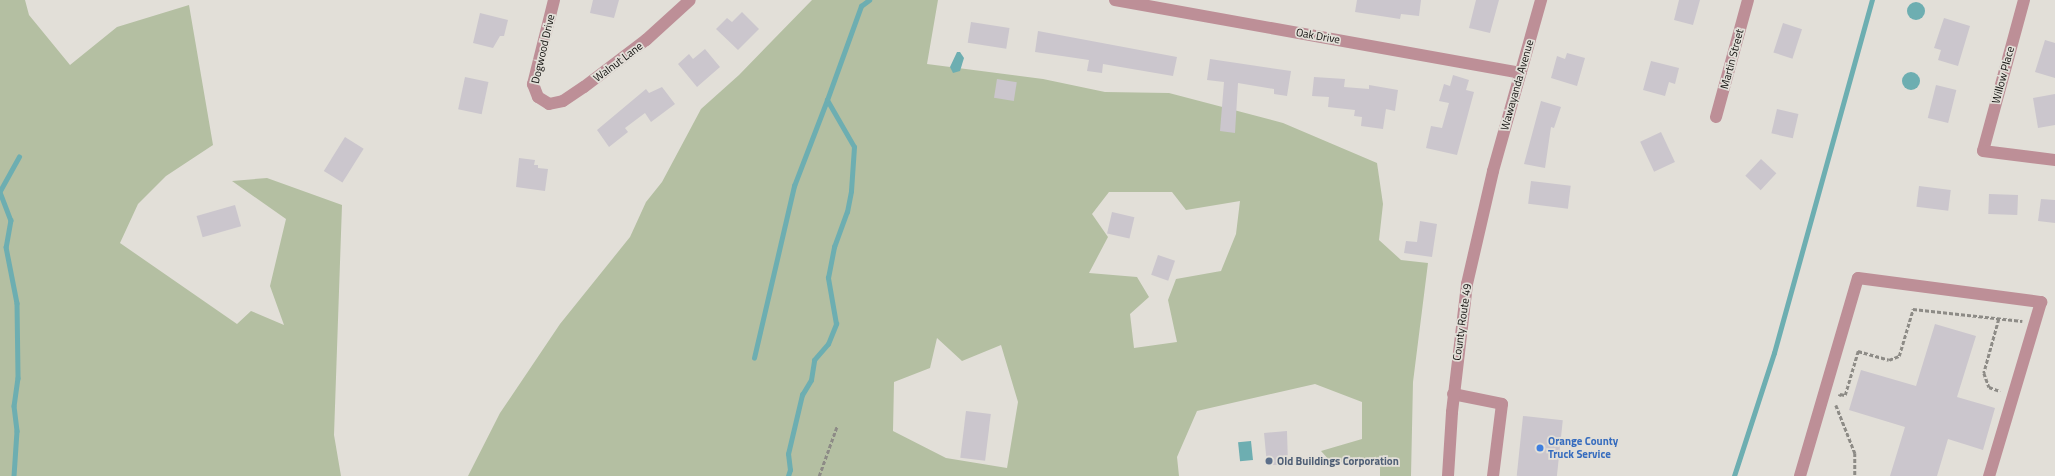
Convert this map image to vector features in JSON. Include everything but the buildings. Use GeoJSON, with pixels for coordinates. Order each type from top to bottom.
{"type":"FeatureCollection","features":[{"type":"Feature","properties":{"kind":"street","name":"Dogwood Drive"},"geometry":{"type":"LineString","coordinates":[[538,97],[533,84],[554,0]]}},
{"type":"Feature","properties":{"kind":"street","name":"Walnut Lane"},"geometry":{"type":"LineString","coordinates":[[538,97],[549,104],[563,102],[646,40],[690,0]]}},
{"type":"Feature","properties":{"kind":"street","name":"Oak Drive"},"geometry":{"type":"LineString","coordinates":[[1115,0],[1503,68],[1520,73]]}},
{"type":"Feature","properties":{"kind":"street","name":"Wawayanda Avenue"},"geometry":{"type":"LineString","coordinates":[[1493,171],[1541,0]]}},
{"type":"Feature","properties":{"kind":"street","name":"Martin Street"},"geometry":{"type":"LineString","coordinates":[[1716,117],[1748,0]]}},
{"type":"Feature","properties":{"kind":"street","name":"Willow Place"},"geometry":{"type":"LineString","coordinates":[[2024,0],[1983,151],[2055,160]]}},
{"type":"Feature","properties":{"kind":"street","name":"County Route 49"},"geometry":{"type":"LineString","coordinates":[[1448,476],[1454,394],[1467,284],[1493,171]]}},
{"type":"Feature","properties":{"kind":"street"},"geometry":{"type":"LineString","coordinates":[[1800,476],[1858,278],[2041,302],[1989,476]]}},
{"type":"Feature","properties":{"kind":"street"},"geometry":{"type":"LineString","coordinates":[[1454,394],[1502,404],[1493,476]]}},
{"type":"Feature","properties":{"kind":"path"},"geometry":{"type":"LineString","coordinates":[[1855,476],[1855,452],[1850,436],[1836,406],[1840,394],[1845,395],[1858,351],[1889,360],[1899,356],[1913,309],[2030,322]]}},
{"type":"Feature","properties":{"kind":"path"},"geometry":{"type":"LineString","coordinates":[[1999,318],[1984,373],[1989,387],[2008,393]]}},
{"type":"Feature","properties":{"kind":"path"},"geometry":{"type":"LineString","coordinates":[[819,476],[837,426]]}},
{"type":"Feature","properties":{"kind":"green space"},"geometry":{"type":"Polygon","coordinates":[[[0,0],[25,0],[29,15],[70,65],[117,27],[189,5],[213,145],[166,176],[138,204],[120,243],[237,324],[251,311],[284,325],[270,286],[286,219],[232,181],[267,178],[342,205],[334,435],[341,476],[0,476],[0,0]]]}},
{"type":"Feature","properties":{"kind":"green space"},"geometry":{"type":"Polygon","coordinates":[[[812,0],[938,0],[927,64],[1043,79],[1105,92],[1169,93],[1283,123],[1377,163],[1383,204],[1379,240],[1401,260],[1428,263],[1413,382],[1411,476],[1380,476],[1380,466],[1330,461],[1321,451],[1362,439],[1362,402],[1315,384],[1197,411],[1177,457],[1179,476],[468,476],[500,413],[560,324],[630,237],[646,202],[662,182],[701,109],[739,75],[812,0]],[[1109,192],[1092,214],[1108,237],[1089,273],[1137,277],[1149,297],[1130,314],[1134,348],[1177,342],[1168,300],[1176,279],[1221,271],[1236,234],[1240,201],[1186,210],[1172,192],[1109,192]],[[937,338],[930,368],[894,382],[893,431],[946,458],[1007,468],[1018,402],[1001,345],[962,361],[937,338]]]}},
{"type":"Feature","properties":{"kind":"water"},"geometry":{"type":"Polygon","coordinates":[[[1916,2],[1922,5],[1925,11],[1922,17],[1916,20],[1910,17],[1907,11],[1910,5],[1916,2]]]}},
{"type":"Feature","properties":{"kind":"water"},"geometry":{"type":"Polygon","coordinates":[[[957,52],[960,52],[964,58],[960,71],[953,73],[950,67],[957,52]]]}},
{"type":"Feature","properties":{"kind":"water"},"geometry":{"type":"Polygon","coordinates":[[[1911,72],[1917,75],[1920,81],[1917,87],[1911,90],[1905,87],[1902,81],[1905,75],[1911,72]]]}},
{"type":"Feature","properties":{"kind":"water"},"geometry":{"type":"Polygon","coordinates":[[[1251,441],[1253,460],[1240,461],[1238,442],[1251,441]]]}},
{"type":"Feature","properties":{"kind":"waterway"},"geometry":{"type":"LineString","coordinates":[[788,476],[790,470],[788,454],[802,395],[811,380],[814,360],[828,344],[836,324],[828,278],[834,247],[847,212],[851,191],[854,147],[827,100],[861,6],[869,0]]}},
{"type":"Feature","properties":{"kind":"waterway"},"geometry":{"type":"LineString","coordinates":[[1734,476],[1774,353],[1872,0]]}},
{"type":"Feature","properties":{"kind":"waterway"},"geometry":{"type":"LineString","coordinates":[[754,358],[794,186],[827,100]]}},
{"type":"Feature","properties":{"kind":"waterway"},"geometry":{"type":"LineString","coordinates":[[0,191],[19,157]]}},
{"type":"Feature","properties":{"kind":"waterway"},"geometry":{"type":"LineString","coordinates":[[0,192],[11,220],[6,247],[17,303],[18,378],[14,406],[17,431],[14,476]]}},
{"type":"Feature","properties":{"kind":"place","name":"Orange County Truck Service"},"geometry":{"type":"Point","coordinates":[1540,448]}},
{"type":"Feature","properties":{"kind":"place","name":"Old Buildings Corporation"},"geometry":{"type":"Point","coordinates":[1269,461]}}]}
